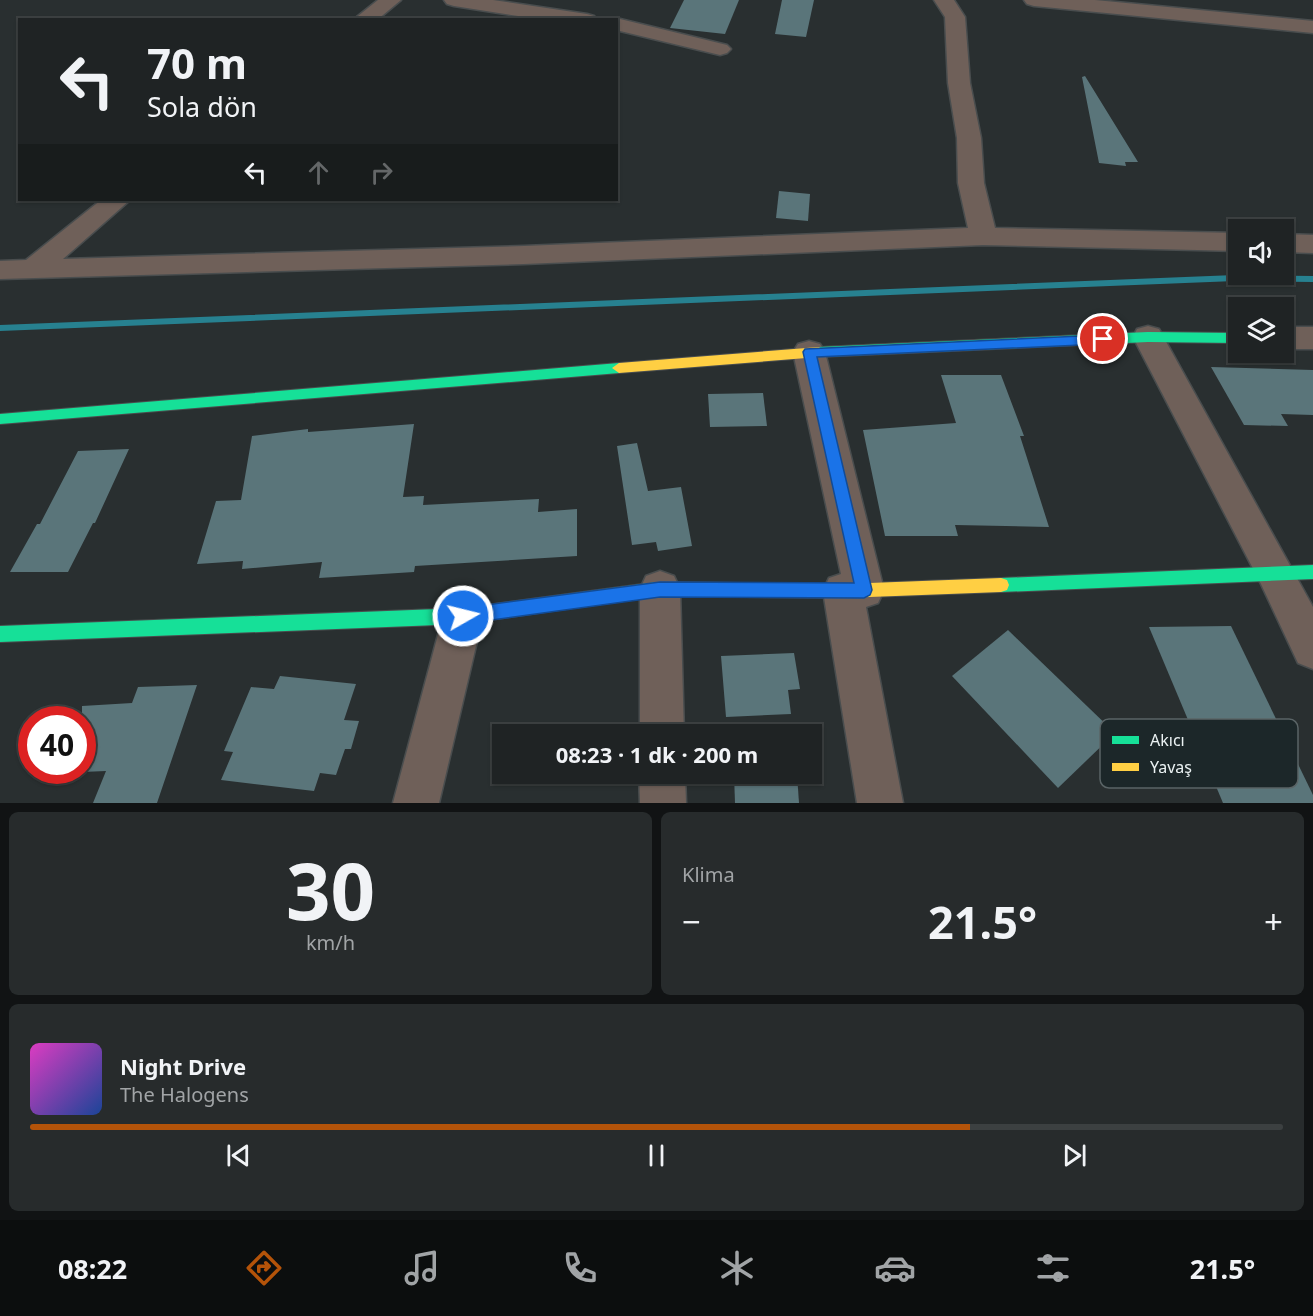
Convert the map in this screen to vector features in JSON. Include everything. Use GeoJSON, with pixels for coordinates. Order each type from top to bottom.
{"type":"FeatureCollection","features":[{"type":"Feature","properties":{"kind":"street"},"geometry":{"type":"LineString","coordinates":[[366,18],[391,0]]}},
{"type":"Feature","properties":{"kind":"street"},"geometry":{"type":"LineString","coordinates":[[454,0],[567,18]]}},
{"type":"Feature","properties":{"kind":"street"},"geometry":{"type":"LineString","coordinates":[[944,0],[956,16],[959,83],[969,138],[971,183],[983,236]]}},
{"type":"Feature","properties":{"kind":"street"},"geometry":{"type":"LineString","coordinates":[[1034,0],[1313,27]]}},
{"type":"Feature","properties":{"kind":"street"},"geometry":{"type":"LineString","coordinates":[[618,24],[720,49]]}},
{"type":"Feature","properties":{"kind":"street"},"geometry":{"type":"LineString","coordinates":[[32,270],[116,201]]}},
{"type":"Feature","properties":{"kind":"street"},"geometry":{"type":"LineString","coordinates":[[0,270],[512,256],[983,236],[1228,242]]}},
{"type":"Feature","properties":{"kind":"street"},"geometry":{"type":"LineString","coordinates":[[1294,243],[1313,244]]}},
{"type":"Feature","properties":{"kind":"street"},"geometry":{"type":"LineString","coordinates":[[1148,338],[1275,572],[1313,649]]}},
{"type":"Feature","properties":{"kind":"street"},"geometry":{"type":"LineString","coordinates":[[2,423],[809,352],[1148,338],[1228,338]]}},
{"type":"Feature","properties":{"kind":"street"},"geometry":{"type":"LineString","coordinates":[[1294,338],[1313,338]]}},
{"type":"Feature","properties":{"kind":"street"},"geometry":{"type":"LineString","coordinates":[[809,352],[854,591],[880,803]]}},
{"type":"Feature","properties":{"kind":"street"},"geometry":{"type":"LineString","coordinates":[[0,634],[463,616],[660,590],[854,591],[1313,572]]}},
{"type":"Feature","properties":{"kind":"street"},"geometry":{"type":"LineString","coordinates":[[660,590],[662,724]]}},
{"type":"Feature","properties":{"kind":"street"},"geometry":{"type":"LineString","coordinates":[[416,803],[463,616]]}},
{"type":"Feature","properties":{"kind":"street"},"geometry":{"type":"LineString","coordinates":[[662,784],[663,803]]}},
{"type":"Feature","properties":{"kind":"building"},"geometry":{"type":"Polygon","coordinates":[[[684,0],[739,0],[725,34],[670,28],[684,0]]]}},
{"type":"Feature","properties":{"kind":"building"},"geometry":{"type":"Polygon","coordinates":[[[782,0],[814,0],[806,37],[775,34],[782,0]]]}},
{"type":"Feature","properties":{"kind":"building"},"geometry":{"type":"Polygon","coordinates":[[[1085,76],[1138,162],[1125,162],[1126,166],[1099,163],[1082,77],[1085,76]]]}},
{"type":"Feature","properties":{"kind":"building"},"geometry":{"type":"Polygon","coordinates":[[[779,191],[810,194],[808,221],[776,218],[779,191]]]}},
{"type":"Feature","properties":{"kind":"building"},"geometry":{"type":"Polygon","coordinates":[[[1211,367],[1313,370],[1313,415],[1281,414],[1288,426],[1244,425],[1211,367]]]}},
{"type":"Feature","properties":{"kind":"building"},"geometry":{"type":"Polygon","coordinates":[[[941,375],[1001,375],[1024,436],[1020,436],[1049,527],[955,525],[958,536],[885,536],[863,430],[956,423],[941,375]]]}},
{"type":"Feature","properties":{"kind":"building"},"geometry":{"type":"Polygon","coordinates":[[[763,393],[767,426],[710,427],[708,394],[763,393]]]}},
{"type":"Feature","properties":{"kind":"building"},"geometry":{"type":"Polygon","coordinates":[[[414,424],[403,497],[424,496],[423,505],[539,499],[538,512],[577,509],[577,556],[415,566],[414,572],[319,578],[322,562],[242,569],[243,561],[197,564],[216,501],[241,500],[252,436],[308,429],[308,432],[414,424]]]}},
{"type":"Feature","properties":{"kind":"building"},"geometry":{"type":"Polygon","coordinates":[[[637,443],[648,491],[681,487],[692,546],[658,551],[656,542],[632,545],[617,446],[637,443]]]}},
{"type":"Feature","properties":{"kind":"building"},"geometry":{"type":"Polygon","coordinates":[[[129,449],[95,523],[68,572],[10,572],[37,524],[40,524],[78,451],[129,449]]]}},
{"type":"Feature","properties":{"kind":"building"},"geometry":{"type":"Polygon","coordinates":[[[1231,626],[1276,719],[1188,719],[1149,627],[1231,626]]]}},
{"type":"Feature","properties":{"kind":"building"},"geometry":{"type":"Polygon","coordinates":[[[1008,630],[1100,719],[1100,747],[1058,788],[952,676],[1008,630]]]}},
{"type":"Feature","properties":{"kind":"building"},"geometry":{"type":"Polygon","coordinates":[[[794,653],[800,689],[788,690],[791,714],[726,717],[721,656],[794,653]]]}},
{"type":"Feature","properties":{"kind":"building"},"geometry":{"type":"Polygon","coordinates":[[[280,676],[356,684],[344,720],[359,721],[351,749],[345,749],[336,775],[320,773],[314,791],[221,780],[233,752],[224,751],[251,687],[274,689],[280,676]]]}},
{"type":"Feature","properties":{"kind":"building"},"geometry":{"type":"Polygon","coordinates":[[[197,685],[157,803],[93,803],[106,771],[96,771],[96,706],[82,706],[132,703],[138,687],[197,685]]]}},
{"type":"Feature","properties":{"kind":"building"},"geometry":{"type":"Polygon","coordinates":[[[1298,764],[1313,795],[1313,803],[1223,803],[1217,788],[1298,788],[1298,764]]]}},
{"type":"Feature","properties":{"kind":"building"},"geometry":{"type":"Polygon","coordinates":[[[734,784],[798,784],[799,803],[735,803],[734,784]]]}},
{"type":"Feature","properties":{"kind":"waterway"},"geometry":{"type":"LineString","coordinates":[[0,328],[1235,278],[1313,279]]}},
{"type":"Feature","properties":{"kind":"traffic: fast"},"geometry":{"type":"LineString","coordinates":[[819,352],[1148,337],[1228,338]]}},
{"type":"Feature","properties":{"kind":"traffic: fast"},"geometry":{"type":"LineString","coordinates":[[0,419],[619,368]]}},
{"type":"Feature","properties":{"kind":"traffic: fast"},"geometry":{"type":"LineString","coordinates":[[1001,585],[1313,572]]}},
{"type":"Feature","properties":{"kind":"traffic: fast"},"geometry":{"type":"LineString","coordinates":[[0,634],[463,616],[657,589]]}},
{"type":"Feature","properties":{"kind":"traffic: slow"},"geometry":{"type":"LineString","coordinates":[[619,368],[819,352]]}},
{"type":"Feature","properties":{"kind":"traffic: slow"},"geometry":{"type":"LineString","coordinates":[[657,589],[843,591],[1001,585]]}},
{"type":"Feature","properties":{"kind":"route"},"geometry":{"type":"LineString","coordinates":[[463,616],[660,590],[864,590],[809,352],[1103,339]]}}]}
